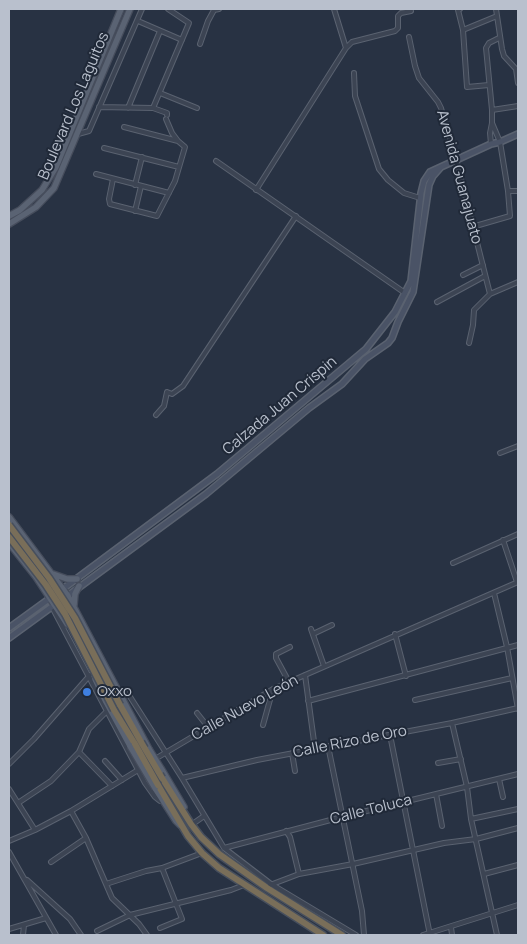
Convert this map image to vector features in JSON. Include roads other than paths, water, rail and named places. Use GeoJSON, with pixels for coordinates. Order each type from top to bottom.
{"type":"FeatureCollection","features":[{"type":"Feature","properties":{"kind":"highway"},"geometry":{"type":"LineString","coordinates":[[9,525],[49,578],[75,618],[120,705],[135,744]]}},
{"type":"Feature","properties":{"kind":"highway"},"geometry":{"type":"LineString","coordinates":[[9,537],[46,585],[65,614],[114,710],[182,827],[202,854],[244,885],[323,935]]}},
{"type":"Feature","properties":{"kind":"highway"},"geometry":{"type":"LineString","coordinates":[[158,784],[201,837],[215,850],[342,935]]}},
{"type":"Feature","properties":{"kind":"main road","name":"Boulevard Los Laguitos"},"geometry":{"type":"LineString","coordinates":[[9,216],[20,210],[42,190],[56,167],[121,9]]}},
{"type":"Feature","properties":{"kind":"main road","name":"Boulevard Los Laguitos"},"geometry":{"type":"LineString","coordinates":[[9,224],[36,208],[54,188],[130,9]]}},
{"type":"Feature","properties":{"kind":"main road"},"geometry":{"type":"LineString","coordinates":[[91,83],[98,86]]}},
{"type":"Feature","properties":{"kind":"main road","name":"Calzada Juan Crispin"},"geometry":{"type":"LineString","coordinates":[[9,628],[217,474],[355,359],[383,329],[405,293],[410,281],[420,198],[424,181],[430,172],[456,159],[518,134]]}},
{"type":"Feature","properties":{"kind":"main road","name":"Calzada Juan Crispin"},"geometry":{"type":"LineString","coordinates":[[9,638],[206,494],[309,408],[342,384],[360,364],[387,344],[392,338],[414,292],[429,185],[438,170],[446,164]]}},
{"type":"Feature","properties":{"kind":"main road"},"geometry":{"type":"LineString","coordinates":[[383,329],[390,331],[392,338]]}},
{"type":"Feature","properties":{"kind":"main road"},"geometry":{"type":"LineString","coordinates":[[378,336],[381,341],[387,344]]}},
{"type":"Feature","properties":{"kind":"main road"},"geometry":{"type":"LineString","coordinates":[[9,517],[68,596],[149,749],[201,837]]}},
{"type":"Feature","properties":{"kind":"main road"},"geometry":{"type":"LineString","coordinates":[[9,543],[51,598],[106,702],[135,744],[158,784],[163,800],[182,827]]}},
{"type":"Feature","properties":{"kind":"main road"},"geometry":{"type":"LineString","coordinates":[[50,572],[58,577],[77,579]]}},
{"type":"Feature","properties":{"kind":"main road"},"geometry":{"type":"LineString","coordinates":[[74,607],[74,600],[80,586]]}},
{"type":"Feature","properties":{"kind":"street"},"geometry":{"type":"LineString","coordinates":[[78,134],[88,131],[142,9]]}},
{"type":"Feature","properties":{"kind":"street"},"geometry":{"type":"LineString","coordinates":[[153,108],[189,23],[168,9]]}},
{"type":"Feature","properties":{"kind":"street"},"geometry":{"type":"LineString","coordinates":[[200,44],[208,21],[215,9]]}},
{"type":"Feature","properties":{"kind":"street"},"geometry":{"type":"LineString","coordinates":[[333,9],[346,48]]}},
{"type":"Feature","properties":{"kind":"street"},"geometry":{"type":"LineString","coordinates":[[460,9],[458,10],[463,30],[467,87],[490,85]]}},
{"type":"Feature","properties":{"kind":"street"},"geometry":{"type":"LineString","coordinates":[[496,9],[499,38],[504,56],[516,69],[518,83]]}},
{"type":"Feature","properties":{"kind":"street"},"geometry":{"type":"LineString","coordinates":[[256,190],[346,48],[352,42],[395,31],[398,28],[398,16],[400,13],[411,11]]}},
{"type":"Feature","properties":{"kind":"street"},"geometry":{"type":"LineString","coordinates":[[463,30],[497,16]]}},
{"type":"Feature","properties":{"kind":"street"},"geometry":{"type":"LineString","coordinates":[[138,21],[182,40]]}},
{"type":"Feature","properties":{"kind":"street"},"geometry":{"type":"LineString","coordinates":[[128,108],[160,31]]}},
{"type":"Feature","properties":{"kind":"street","name":"Avenida Guanajuato"},"geometry":{"type":"LineString","coordinates":[[409,37],[419,78],[438,102],[456,159],[490,294]]}},
{"type":"Feature","properties":{"kind":"street"},"geometry":{"type":"LineString","coordinates":[[491,144],[492,110],[486,48],[489,43],[499,38]]}},
{"type":"Feature","properties":{"kind":"street"},"geometry":{"type":"LineString","coordinates":[[354,73],[355,96],[379,169],[388,180],[404,193],[420,198]]}},
{"type":"Feature","properties":{"kind":"street"},"geometry":{"type":"LineString","coordinates":[[160,93],[197,108]]}},
{"type":"Feature","properties":{"kind":"street"},"geometry":{"type":"LineString","coordinates":[[492,110],[518,106]]}},
{"type":"Feature","properties":{"kind":"street"},"geometry":{"type":"LineString","coordinates":[[99,107],[153,108],[167,116],[172,133],[185,147],[169,193],[157,216],[109,203],[108,199],[114,179]]}},
{"type":"Feature","properties":{"kind":"street"},"geometry":{"type":"LineString","coordinates":[[472,227],[510,216],[500,142],[492,123]]}},
{"type":"Feature","properties":{"kind":"street"},"geometry":{"type":"LineString","coordinates":[[124,127],[178,141]]}},
{"type":"Feature","properties":{"kind":"street"},"geometry":{"type":"LineString","coordinates":[[104,148],[179,167]]}},
{"type":"Feature","properties":{"kind":"street"},"geometry":{"type":"LineString","coordinates":[[135,185],[142,157]]}},
{"type":"Feature","properties":{"kind":"street"},"geometry":{"type":"LineString","coordinates":[[216,162],[405,293]]}},
{"type":"Feature","properties":{"kind":"street"},"geometry":{"type":"LineString","coordinates":[[96,174],[169,193]]}},
{"type":"Feature","properties":{"kind":"street"},"geometry":{"type":"LineString","coordinates":[[135,211],[141,186]]}},
{"type":"Feature","properties":{"kind":"street"},"geometry":{"type":"LineString","coordinates":[[508,191],[518,190]]}},
{"type":"Feature","properties":{"kind":"street"},"geometry":{"type":"LineString","coordinates":[[156,415],[164,406],[167,392],[172,394],[183,386],[296,216]]}},
{"type":"Feature","properties":{"kind":"street"},"geometry":{"type":"LineString","coordinates":[[463,275],[483,265]]}},
{"type":"Feature","properties":{"kind":"street"},"geometry":{"type":"LineString","coordinates":[[437,302],[485,276]]}},
{"type":"Feature","properties":{"kind":"street"},"geometry":{"type":"LineString","coordinates":[[469,343],[474,310],[490,294],[518,282]]}},
{"type":"Feature","properties":{"kind":"street"},"geometry":{"type":"LineString","coordinates":[[500,453],[518,446]]}},
{"type":"Feature","properties":{"kind":"street"},"geometry":{"type":"LineString","coordinates":[[453,563],[518,534]]}},
{"type":"Feature","properties":{"kind":"street"},"geometry":{"type":"LineString","coordinates":[[503,540],[518,582]]}},
{"type":"Feature","properties":{"kind":"street","name":"Calle Nuevo León"},"geometry":{"type":"LineString","coordinates":[[9,841],[71,811],[273,688],[518,582]]}},
{"type":"Feature","properties":{"kind":"street"},"geometry":{"type":"LineString","coordinates":[[494,594],[507,647],[518,708]]}},
{"type":"Feature","properties":{"kind":"street"},"geometry":{"type":"LineString","coordinates":[[313,634],[332,625]]}},
{"type":"Feature","properties":{"kind":"street"},"geometry":{"type":"LineString","coordinates":[[311,629],[324,666]]}},
{"type":"Feature","properties":{"kind":"street"},"geometry":{"type":"LineString","coordinates":[[395,634],[406,676]]}},
{"type":"Feature","properties":{"kind":"street"},"geometry":{"type":"LineString","coordinates":[[308,701],[518,645]]}},
{"type":"Feature","properties":{"kind":"street"},"geometry":{"type":"LineString","coordinates":[[289,682],[276,658],[276,654],[290,647]]}},
{"type":"Feature","properties":{"kind":"street"},"geometry":{"type":"LineString","coordinates":[[9,764],[34,740],[91,674],[106,712],[138,770],[155,797],[160,801],[163,800]]}},
{"type":"Feature","properties":{"kind":"street"},"geometry":{"type":"LineString","coordinates":[[304,675],[315,748]]}},
{"type":"Feature","properties":{"kind":"street"},"geometry":{"type":"LineString","coordinates":[[415,700],[512,678]]}},
{"type":"Feature","properties":{"kind":"street"},"geometry":{"type":"LineString","coordinates":[[262,725],[273,688]]}},
{"type":"Feature","properties":{"kind":"street"},"geometry":{"type":"LineString","coordinates":[[117,689],[127,692],[224,848],[269,886],[356,935]]}},
{"type":"Feature","properties":{"kind":"street","name":"Calle Rizo de Oro"},"geometry":{"type":"LineString","coordinates":[[182,778],[315,748],[452,723],[518,708]]}},
{"type":"Feature","properties":{"kind":"street"},"geometry":{"type":"LineString","coordinates":[[18,803],[51,781],[79,752],[89,728],[106,712]]}},
{"type":"Feature","properties":{"kind":"street"},"geometry":{"type":"LineString","coordinates":[[198,713],[208,727]]}},
{"type":"Feature","properties":{"kind":"street"},"geometry":{"type":"LineString","coordinates":[[452,723],[497,935]]}},
{"type":"Feature","properties":{"kind":"street"},"geometry":{"type":"LineString","coordinates":[[390,735],[429,934]]}},
{"type":"Feature","properties":{"kind":"street"},"geometry":{"type":"LineString","coordinates":[[328,746],[362,911],[364,935]]}},
{"type":"Feature","properties":{"kind":"street"},"geometry":{"type":"LineString","coordinates":[[79,752],[112,786]]}},
{"type":"Feature","properties":{"kind":"street"},"geometry":{"type":"LineString","coordinates":[[292,753],[295,771]]}},
{"type":"Feature","properties":{"kind":"street"},"geometry":{"type":"LineString","coordinates":[[438,763],[460,759]]}},
{"type":"Feature","properties":{"kind":"street"},"geometry":{"type":"LineString","coordinates":[[105,761],[122,780]]}},
{"type":"Feature","properties":{"kind":"street","name":"Calle Toluca"},"geometry":{"type":"LineString","coordinates":[[224,848],[342,816],[518,774]]}},
{"type":"Feature","properties":{"kind":"street"},"geometry":{"type":"LineString","coordinates":[[499,779],[503,797]]}},
{"type":"Feature","properties":{"kind":"street"},"geometry":{"type":"LineString","coordinates":[[9,789],[35,830]]}},
{"type":"Feature","properties":{"kind":"street"},"geometry":{"type":"LineString","coordinates":[[436,794],[442,826]]}},
{"type":"Feature","properties":{"kind":"street"},"geometry":{"type":"LineString","coordinates":[[471,819],[518,809]]}},
{"type":"Feature","properties":{"kind":"street"},"geometry":{"type":"LineString","coordinates":[[71,811],[86,838],[112,898],[147,935]]}},
{"type":"Feature","properties":{"kind":"street"},"geometry":{"type":"LineString","coordinates":[[194,823],[204,816]]}},
{"type":"Feature","properties":{"kind":"street"},"geometry":{"type":"LineString","coordinates":[[269,886],[300,874],[444,843],[476,839],[518,828]]}},
{"type":"Feature","properties":{"kind":"street"},"geometry":{"type":"LineString","coordinates":[[286,831],[290,838],[300,874]]}},
{"type":"Feature","properties":{"kind":"street"},"geometry":{"type":"LineString","coordinates":[[51,862],[86,838]]}},
{"type":"Feature","properties":{"kind":"street"},"geometry":{"type":"LineString","coordinates":[[215,850],[217,838]]}},
{"type":"Feature","properties":{"kind":"street"},"geometry":{"type":"LineString","coordinates":[[9,852],[56,935]]}},
{"type":"Feature","properties":{"kind":"street"},"geometry":{"type":"LineString","coordinates":[[106,884],[202,854]]}},
{"type":"Feature","properties":{"kind":"street"},"geometry":{"type":"LineString","coordinates":[[484,874],[518,865]]}},
{"type":"Feature","properties":{"kind":"street"},"geometry":{"type":"LineString","coordinates":[[160,928],[182,919],[162,868]]}},
{"type":"Feature","properties":{"kind":"street"},"geometry":{"type":"LineString","coordinates":[[24,877],[70,919],[80,935]]}},
{"type":"Feature","properties":{"kind":"street"},"geometry":{"type":"LineString","coordinates":[[96,932],[130,915],[231,890],[244,885]]}},
{"type":"Feature","properties":{"kind":"street"},"geometry":{"type":"LineString","coordinates":[[423,935],[518,905]]}},
{"type":"Feature","properties":{"kind":"street"},"geometry":{"type":"LineString","coordinates":[[9,929],[46,918]]}},
{"type":"Feature","properties":{"kind":"street"},"geometry":{"type":"LineString","coordinates":[[22,935],[24,925]]}},
{"type":"Feature","properties":{"kind":"street"},"geometry":{"type":"LineString","coordinates":[[451,927],[452,935]]}},
{"type":"Feature","properties":{"kind":"place","name":"Oxxo"},"geometry":{"type":"Point","coordinates":[87,692]}}]}
